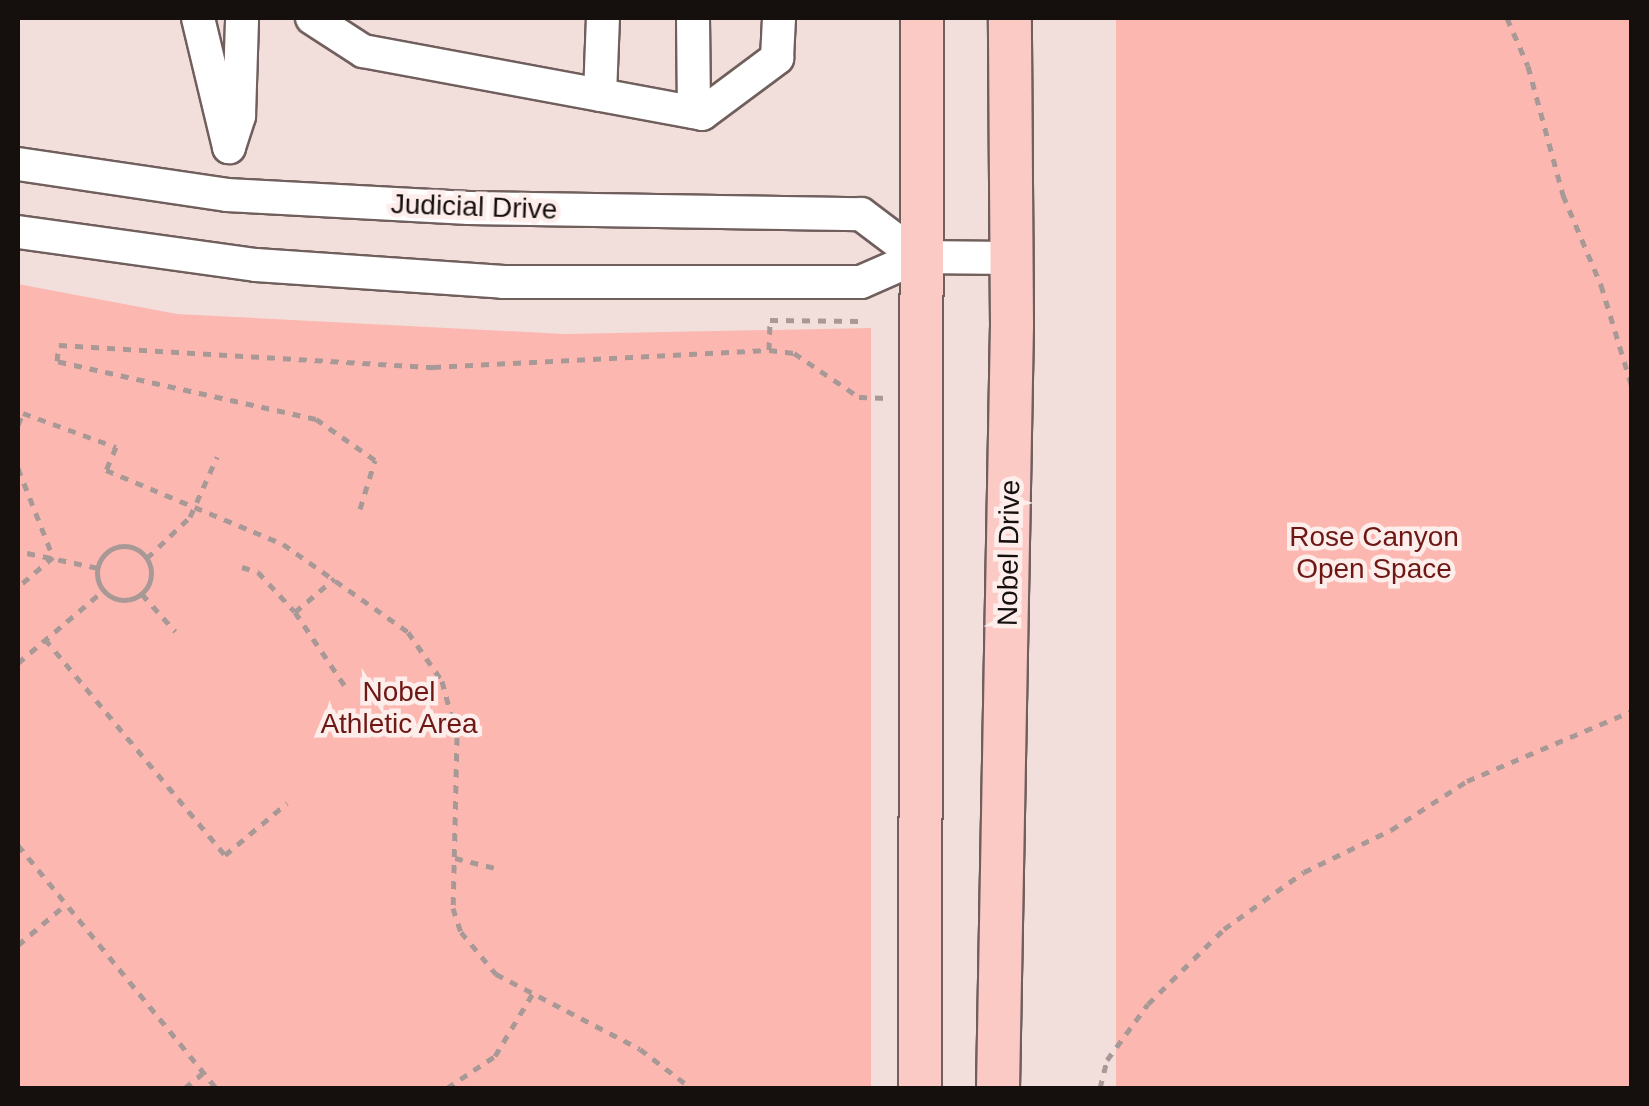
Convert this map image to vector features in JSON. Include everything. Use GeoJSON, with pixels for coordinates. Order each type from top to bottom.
{"type":"FeatureCollection","features":[{"type":"Feature","properties":{"kind":"main road"},"geometry":{"type":"LineString","coordinates":[[920,1088],[918,256],[922,18]]}},
{"type":"Feature","properties":{"kind":"main road","name":"Nobel Drive"},"geometry":{"type":"LineString","coordinates":[[998,1088],[1011,258],[1010,18]]}},
{"type":"Feature","properties":{"kind":"street"},"geometry":{"type":"LineString","coordinates":[[227,195],[229,147],[239,116],[238,18],[198,18],[229,147]]}},
{"type":"Feature","properties":{"kind":"street"},"geometry":{"type":"LineString","coordinates":[[312,18],[363,52],[702,114],[777,58],[779,18]]}},
{"type":"Feature","properties":{"kind":"street"},"geometry":{"type":"LineString","coordinates":[[600,94],[603,18]]}},
{"type":"Feature","properties":{"kind":"street"},"geometry":{"type":"LineString","coordinates":[[693,18],[694,112]]}},
{"type":"Feature","properties":{"kind":"street","name":"Judicial Drive"},"geometry":{"type":"LineString","coordinates":[[18,164],[227,195],[508,209],[862,214],[918,256]]}},
{"type":"Feature","properties":{"kind":"street"},"geometry":{"type":"LineString","coordinates":[[18,232],[256,265],[503,282],[860,282],[918,256],[1011,258]]}},
{"type":"Feature","properties":{"kind":"path"},"geometry":{"type":"LineString","coordinates":[[1507,18],[1528,66],[1563,195],[1601,285],[1632,387]]}},
{"type":"Feature","properties":{"kind":"path"},"geometry":{"type":"LineString","coordinates":[[769,350],[770,320],[860,322]]}},
{"type":"Feature","properties":{"kind":"path"},"geometry":{"type":"LineString","coordinates":[[360,509],[375,460],[316,419],[57,360],[60,346],[434,366],[769,350],[794,353],[859,397],[920,398]]}},
{"type":"Feature","properties":{"kind":"path"},"geometry":{"type":"LineString","coordinates":[[18,425],[23,413],[116,447],[106,470],[196,503],[283,544],[408,632],[442,681],[457,736],[454,908],[460,932],[496,974],[640,1049],[691,1088]]}},
{"type":"Feature","properties":{"kind":"path"},"geometry":{"type":"LineString","coordinates":[[104,591],[126,600],[142,594],[151,581],[148,558],[196,503],[217,457]]}},
{"type":"Feature","properties":{"kind":"path"},"geometry":{"type":"LineString","coordinates":[[18,468],[52,558]]}},
{"type":"Feature","properties":{"kind":"path"},"geometry":{"type":"LineString","coordinates":[[104,591],[98,568],[107,552],[124,546],[148,558]]}},
{"type":"Feature","properties":{"kind":"path"},"geometry":{"type":"LineString","coordinates":[[27,553],[98,568]]}},
{"type":"Feature","properties":{"kind":"path"},"geometry":{"type":"LineString","coordinates":[[18,587],[52,558]]}},
{"type":"Feature","properties":{"kind":"path"},"geometry":{"type":"LineString","coordinates":[[242,567],[258,572],[295,612],[347,689]]}},
{"type":"Feature","properties":{"kind":"path"},"geometry":{"type":"LineString","coordinates":[[295,612],[335,578]]}},
{"type":"Feature","properties":{"kind":"path"},"geometry":{"type":"LineString","coordinates":[[18,663],[104,591]]}},
{"type":"Feature","properties":{"kind":"path"},"geometry":{"type":"LineString","coordinates":[[142,594],[174,631]]}},
{"type":"Feature","properties":{"kind":"path"},"geometry":{"type":"LineString","coordinates":[[45,640],[225,854],[286,804]]}},
{"type":"Feature","properties":{"kind":"path"},"geometry":{"type":"LineString","coordinates":[[1100,1088],[1107,1060],[1148,1004],[1224,929],[1304,872],[1391,830],[1467,780],[1632,711]]}},
{"type":"Feature","properties":{"kind":"path"},"geometry":{"type":"LineString","coordinates":[[18,845],[216,1088]]}},
{"type":"Feature","properties":{"kind":"path"},"geometry":{"type":"LineString","coordinates":[[455,858],[499,869]]}},
{"type":"Feature","properties":{"kind":"path"},"geometry":{"type":"LineString","coordinates":[[18,945],[66,905]]}},
{"type":"Feature","properties":{"kind":"path"},"geometry":{"type":"LineString","coordinates":[[448,1088],[495,1056],[532,993]]}},
{"type":"Feature","properties":{"kind":"path"},"geometry":{"type":"LineString","coordinates":[[185,1088],[203,1073]]}},
{"type":"Feature","properties":{"kind":"green space","name":"Rose Canyon Open Space"},"geometry":{"type":"Polygon","coordinates":[[[1116,18],[1631,18],[1631,1088],[1116,1088],[1116,18]]]}},
{"type":"Feature","properties":{"kind":"green space","name":"Nobel Athletic Area"},"geometry":{"type":"Polygon","coordinates":[[[18,284],[177,314],[565,334],[871,328],[871,1088],[18,1088],[18,284]]]}}]}
